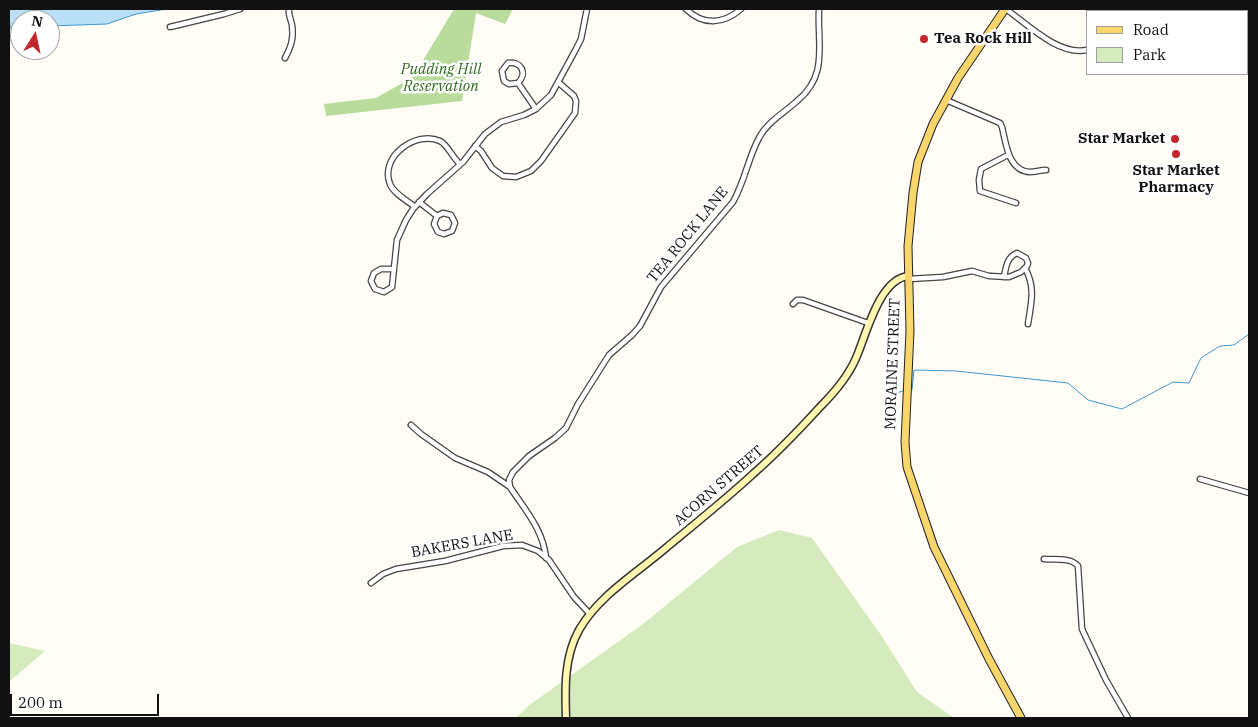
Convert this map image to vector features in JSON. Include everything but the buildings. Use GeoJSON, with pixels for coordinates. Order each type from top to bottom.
{"type":"FeatureCollection","features":[{"type":"Feature","properties":{"kind":"main road","name":"MORAINE STREET"},"geometry":{"type":"LineString","coordinates":[[1006,9],[973,54],[946,100],[925,142],[915,175],[908,246],[910,331],[905,442],[907,467],[940,560],[1021,718]]}},
{"type":"Feature","properties":{"kind":"main road","name":"ACORN STREET"},"geometry":{"type":"LineString","coordinates":[[566,718],[566,686],[569,658],[576,637],[590,614],[621,584],[752,475],[819,409],[851,368],[868,323],[894,282],[902,277],[909,278]]}},
{"type":"Feature","properties":{"kind":"street"},"geometry":{"type":"LineString","coordinates":[[170,27],[240,9]]}},
{"type":"Feature","properties":{"kind":"street"},"geometry":{"type":"LineString","coordinates":[[285,58],[291,48],[293,35],[288,12],[290,9]]}},
{"type":"Feature","properties":{"kind":"street"},"geometry":{"type":"LineString","coordinates":[[394,269],[382,269],[374,273],[371,282],[375,289],[384,292],[392,286],[394,269],[397,240],[406,220],[419,202],[460,164],[485,134],[501,122],[536,109],[551,95],[581,39],[587,9]]}},
{"type":"Feature","properties":{"kind":"street"},"geometry":{"type":"LineString","coordinates":[[686,9],[700,20],[710,22],[729,17],[741,9]]}},
{"type":"Feature","properties":{"kind":"street","name":"TEA ROCK LANE"},"geometry":{"type":"LineString","coordinates":[[510,487],[509,480],[513,472],[529,456],[566,428],[589,384],[609,354],[636,331],[644,320],[661,287],[733,202],[741,189],[758,139],[764,131],[799,100],[813,84],[818,68],[819,9]]}},
{"type":"Feature","properties":{"kind":"street"},"geometry":{"type":"LineString","coordinates":[[1006,9],[1058,46],[1076,51],[1086,50]]}},
{"type":"Feature","properties":{"kind":"street"},"geometry":{"type":"LineString","coordinates":[[514,62],[520,65],[523,70],[522,79],[518,83],[509,84],[504,81],[502,76],[504,67],[508,63],[514,62]]}},
{"type":"Feature","properties":{"kind":"street"},"geometry":{"type":"LineString","coordinates":[[475,146],[481,151],[492,168],[503,176],[516,177],[531,171],[541,161],[575,113],[576,101],[574,96],[558,82]]}},
{"type":"Feature","properties":{"kind":"street"},"geometry":{"type":"LineString","coordinates":[[518,83],[536,109]]}},
{"type":"Feature","properties":{"kind":"street"},"geometry":{"type":"LineString","coordinates":[[946,100],[1000,123],[1008,155],[1018,167],[1028,172],[1046,170]]}},
{"type":"Feature","properties":{"kind":"street"},"geometry":{"type":"LineString","coordinates":[[415,207],[389,183],[390,164],[405,146],[421,138],[434,139],[446,145],[452,157],[460,164]]}},
{"type":"Feature","properties":{"kind":"street"},"geometry":{"type":"LineString","coordinates":[[1008,155],[981,169],[979,185],[980,191],[1016,203]]}},
{"type":"Feature","properties":{"kind":"street"},"geometry":{"type":"LineString","coordinates":[[419,202],[437,216]]}},
{"type":"Feature","properties":{"kind":"street"},"geometry":{"type":"LineString","coordinates":[[443,213],[451,215],[455,223],[452,231],[444,234],[438,232],[434,224],[437,216],[443,213]]}},
{"type":"Feature","properties":{"kind":"street"},"geometry":{"type":"LineString","coordinates":[[909,278],[938,278],[972,271],[989,276],[1004,277],[1016,275],[1028,263],[1026,258],[1018,253],[1009,258],[1004,277]]}},
{"type":"Feature","properties":{"kind":"street"},"geometry":{"type":"LineString","coordinates":[[1025,268],[1033,288],[1028,324]]}},
{"type":"Feature","properties":{"kind":"street"},"geometry":{"type":"LineString","coordinates":[[793,304],[797,300],[803,300],[868,323]]}},
{"type":"Feature","properties":{"kind":"street"},"geometry":{"type":"LineString","coordinates":[[411,425],[456,458],[488,472],[510,487],[536,524],[545,547],[546,558]]}},
{"type":"Feature","properties":{"kind":"street"},"geometry":{"type":"LineString","coordinates":[[1200,479],[1249,493]]}},
{"type":"Feature","properties":{"kind":"street","name":"BAKERS LANE"},"geometry":{"type":"LineString","coordinates":[[371,583],[384,574],[396,569],[445,561],[510,545],[532,548],[546,558],[557,570],[574,597],[590,614]]}},
{"type":"Feature","properties":{"kind":"street"},"geometry":{"type":"LineString","coordinates":[[1044,559],[1076,563],[1079,570],[1082,629],[1106,680],[1128,718]]}},
{"type":"Feature","properties":{"kind":"green space","name":"Pudding Hill Reservation"},"geometry":{"type":"Polygon","coordinates":[[[454,9],[513,9],[505,24],[476,13],[462,101],[326,116],[324,104],[376,98],[413,77],[454,9]]]}},
{"type":"Feature","properties":{"kind":"green space"},"geometry":{"type":"Polygon","coordinates":[[[779,530],[812,538],[881,635],[917,692],[954,718],[516,718],[528,706],[643,624],[737,547],[779,530]]]}},
{"type":"Feature","properties":{"kind":"green space"},"geometry":{"type":"Polygon","coordinates":[[[9,643],[45,651],[9,682],[9,643]]]}},
{"type":"Feature","properties":{"kind":"water"},"geometry":{"type":"Polygon","coordinates":[[[167,9],[136,14],[107,24],[60,26],[60,10],[10,10],[10,28],[9,10],[167,9]]]}},
{"type":"Feature","properties":{"kind":"waterway"},"geometry":{"type":"LineString","coordinates":[[912,390],[914,370],[956,371],[1068,383],[1088,400],[1122,409],[1173,382],[1189,383],[1201,358],[1220,346],[1234,345],[1249,334]]}},
{"type":"Feature","properties":{"kind":"waterway"},"geometry":{"type":"LineString","coordinates":[[887,396],[903,391]]}},
{"type":"Feature","properties":{"kind":"place","name":"Tea Rock Hill"},"geometry":{"type":"Point","coordinates":[924,39]}},
{"type":"Feature","properties":{"kind":"place","name":"Star Market"},"geometry":{"type":"Point","coordinates":[1175,139]}},
{"type":"Feature","properties":{"kind":"place","name":"Star Market Pharmacy"},"geometry":{"type":"Point","coordinates":[1176,154]}}]}
